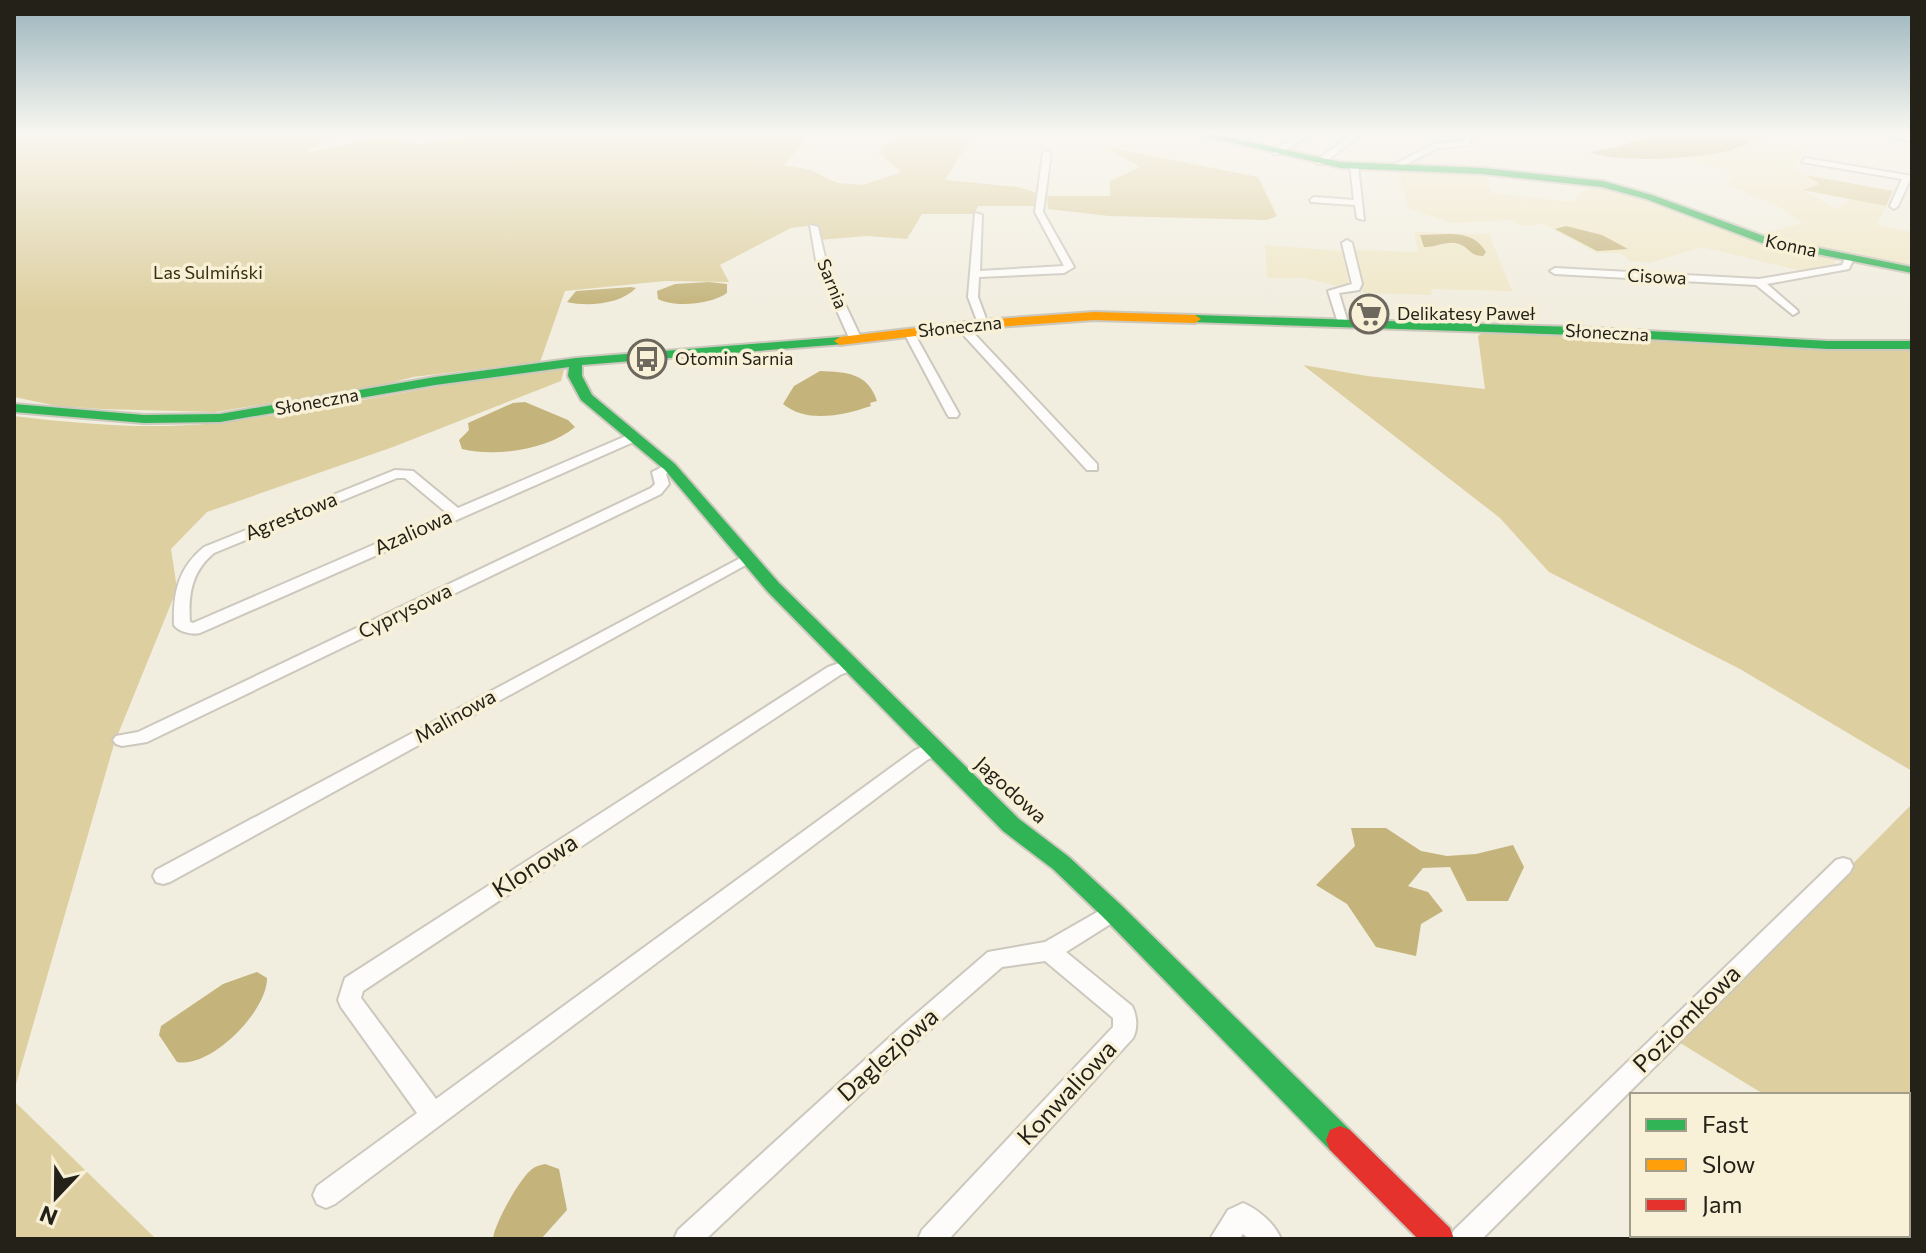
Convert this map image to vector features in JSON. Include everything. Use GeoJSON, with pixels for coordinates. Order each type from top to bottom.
{"type":"FeatureCollection","features":[{"type":"Feature","properties":{"kind":"street"},"geometry":{"type":"LineString","coordinates":[[974,274],[1064,270],[1069,267],[1039,212],[1042,193]]}},
{"type":"Feature","properties":{"kind":"street"},"geometry":{"type":"LineString","coordinates":[[1358,193],[1361,218]]}},
{"type":"Feature","properties":{"kind":"street","name":"Konna"},"geometry":{"type":"LineString","coordinates":[[1632,193],[1752,237],[1912,270]]}},
{"type":"Feature","properties":{"kind":"street"},"geometry":{"type":"LineString","coordinates":[[1894,206],[1901,193]]}},
{"type":"Feature","properties":{"kind":"street"},"geometry":{"type":"LineString","coordinates":[[1314,200],[1359,203]]}},
{"type":"Feature","properties":{"kind":"street"},"geometry":{"type":"LineString","coordinates":[[978,215],[973,297],[983,324]]}},
{"type":"Feature","properties":{"kind":"street","name":"Sarnia"},"geometry":{"type":"LineString","coordinates":[[813,227],[822,266],[856,340]]}},
{"type":"Feature","properties":{"kind":"street"},"geometry":{"type":"LineString","coordinates":[[1343,323],[1333,291],[1355,288],[1357,284],[1347,243]]}},
{"type":"Feature","properties":{"kind":"street","name":"Cisowa"},"geometry":{"type":"LineString","coordinates":[[1555,271],[1759,282],[1846,267],[1849,258]]}},
{"type":"Feature","properties":{"kind":"street"},"geometry":{"type":"LineString","coordinates":[[1759,282],[1793,312]]}},
{"type":"Feature","properties":{"kind":"street","name":"Słoneczna"},"geometry":{"type":"LineString","coordinates":[[14,408],[144,419],[220,418],[435,381],[576,362],[856,340],[983,324],[1094,316],[1575,331],[1828,345],[1912,345]]}},
{"type":"Feature","properties":{"kind":"street"},"geometry":{"type":"LineString","coordinates":[[962,327],[1092,467]]}},
{"type":"Feature","properties":{"kind":"street"},"geometry":{"type":"LineString","coordinates":[[909,333],[953,414]]}},
{"type":"Feature","properties":{"kind":"street","name":"Jagodowa"},"geometry":{"type":"LineString","coordinates":[[576,362],[575,376],[586,397],[670,467],[773,587],[1011,825],[1061,863],[1113,912],[1439,1239]]}},
{"type":"Feature","properties":{"kind":"street","name":"Azaliowa"},"geometry":{"type":"LineString","coordinates":[[194,629],[633,437]]}},
{"type":"Feature","properties":{"kind":"street","name":"Cyprysowa"},"geometry":{"type":"LineString","coordinates":[[122,740],[141,738],[656,491],[662,484],[659,472],[670,467]]}},
{"type":"Feature","properties":{"kind":"street","name":"Agrestowa"},"geometry":{"type":"LineString","coordinates":[[194,629],[182,625],[180,595],[195,560],[209,550],[395,474],[408,474],[455,513]]}},
{"type":"Feature","properties":{"kind":"street","name":"Malinowa"},"geometry":{"type":"LineString","coordinates":[[163,876],[748,558]]}},
{"type":"Feature","properties":{"kind":"street","name":"Klonowa"},"geometry":{"type":"LineString","coordinates":[[433,1116],[349,1000],[353,985],[821,680],[851,664]]}},
{"type":"Feature","properties":{"kind":"street"},"geometry":{"type":"LineString","coordinates":[[326,1195],[921,755],[935,748]]}},
{"type":"Feature","properties":{"kind":"street","name":"Poziomkowa"},"geometry":{"type":"LineString","coordinates":[[1463,1239],[1843,866]]}},
{"type":"Feature","properties":{"kind":"street","name":"Daglezjowa"},"geometry":{"type":"LineString","coordinates":[[687,1239],[909,1034],[996,959],[1049,951],[1113,912]]}},
{"type":"Feature","properties":{"kind":"street","name":"Konwaliowa"},"geometry":{"type":"LineString","coordinates":[[931,1239],[1125,1031],[1124,1013],[1049,951]]}},
{"type":"Feature","properties":{"kind":"street"},"geometry":{"type":"LineString","coordinates":[[1230,1229],[1243,1216],[1268,1239]]}},
{"type":"Feature","properties":{"kind":"shaded area"},"geometry":{"type":"Polygon","coordinates":[[[1404,193],[1496,193],[1573,202],[1580,193],[1629,193],[1715,226],[1837,258],[1834,265],[1802,271],[1702,247],[1649,263],[1630,261],[1621,253],[1597,253],[1543,224],[1520,226],[1513,220],[1451,223],[1408,208],[1404,193]]]}},
{"type":"Feature","properties":{"kind":"shaded area"},"geometry":{"type":"Polygon","coordinates":[[[1749,193],[1809,193],[1837,209],[1849,199],[1886,206],[1877,225],[1912,232],[1912,268],[1756,236],[1802,223],[1773,203],[1749,193]]]}},
{"type":"Feature","properties":{"kind":"shaded area"},"geometry":{"type":"Polygon","coordinates":[[[1566,226],[1602,235],[1628,249],[1597,251],[1555,229],[1566,226]]]}},
{"type":"Feature","properties":{"kind":"shaded area"},"geometry":{"type":"Polygon","coordinates":[[[1414,232],[1489,234],[1512,291],[1431,289],[1432,295],[1363,293],[1354,250],[1418,252],[1414,232]]]}},
{"type":"Feature","properties":{"kind":"shaded area"},"geometry":{"type":"Polygon","coordinates":[[[1420,235],[1466,236],[1480,244],[1486,252],[1479,256],[1454,243],[1424,247],[1420,235]]]}},
{"type":"Feature","properties":{"kind":"shaded area"},"geometry":{"type":"Polygon","coordinates":[[[1265,245],[1342,251],[1349,285],[1342,287],[1304,278],[1267,278],[1265,245]]]}},
{"type":"Feature","properties":{"kind":"shaded area"},"geometry":{"type":"Polygon","coordinates":[[[675,284],[727,284],[727,293],[693,304],[658,299],[657,291],[675,284]]]}},
{"type":"Feature","properties":{"kind":"shaded area"},"geometry":{"type":"Polygon","coordinates":[[[636,288],[613,301],[594,304],[567,302],[576,291],[636,288]]]}},
{"type":"Feature","properties":{"kind":"shaded area"},"geometry":{"type":"Polygon","coordinates":[[[820,371],[862,379],[877,401],[870,403],[871,406],[826,416],[803,414],[783,404],[794,386],[820,371]]]}},
{"type":"Feature","properties":{"kind":"shaded area"},"geometry":{"type":"Polygon","coordinates":[[[525,402],[568,420],[575,427],[551,441],[521,450],[490,452],[462,449],[459,440],[469,430],[468,423],[513,403],[525,402]]]}},
{"type":"Feature","properties":{"kind":"shaded area"},"geometry":{"type":"Polygon","coordinates":[[[1351,828],[1386,828],[1421,851],[1447,856],[1476,854],[1513,845],[1524,867],[1508,901],[1467,901],[1450,867],[1423,868],[1408,886],[1428,892],[1443,911],[1421,924],[1416,956],[1376,947],[1347,904],[1316,885],[1355,846],[1351,828]]]}},
{"type":"Feature","properties":{"kind":"shaded area"},"geometry":{"type":"Polygon","coordinates":[[[257,972],[267,978],[265,991],[258,1006],[235,1035],[206,1056],[191,1062],[177,1062],[159,1035],[161,1026],[223,984],[257,972]]]}},
{"type":"Feature","properties":{"kind":"shaded area"},"geometry":{"type":"Polygon","coordinates":[[[545,1164],[559,1169],[567,1210],[541,1239],[493,1239],[503,1213],[521,1182],[532,1169],[545,1164]]]}},
{"type":"Feature","properties":{"kind":"green space","name":"Las Sulmiński"},"geometry":{"type":"Polygon","coordinates":[[[14,193],[1037,193],[1035,206],[978,206],[974,214],[922,214],[907,239],[867,236],[819,240],[815,225],[791,228],[720,265],[729,282],[665,281],[565,291],[540,362],[413,377],[375,387],[215,412],[57,406],[14,397],[14,193]]]}},
{"type":"Feature","properties":{"kind":"green space"},"geometry":{"type":"Polygon","coordinates":[[[1110,193],[1266,193],[1277,216],[1267,220],[1109,216],[1048,209],[1047,196],[1110,196],[1110,193]]]}},
{"type":"Feature","properties":{"kind":"green space"},"geometry":{"type":"Polygon","coordinates":[[[1821,193],[1892,193],[1886,206],[1821,193]]]}},
{"type":"Feature","properties":{"kind":"green space"},"geometry":{"type":"Polygon","coordinates":[[[1483,332],[1786,348],[1912,349],[1912,771],[1740,669],[1549,572],[1500,518],[1303,365],[1367,376],[1485,389],[1478,336],[1483,332]]]}},
{"type":"Feature","properties":{"kind":"green space"},"geometry":{"type":"Polygon","coordinates":[[[564,370],[561,381],[393,447],[207,512],[171,549],[177,589],[114,744],[14,1091],[14,416],[114,425],[215,423],[564,370]]]}},
{"type":"Feature","properties":{"kind":"green space"},"geometry":{"type":"Polygon","coordinates":[[[1912,804],[1912,1189],[1910,1093],[1762,1093],[1677,1041],[1912,804]]]}},
{"type":"Feature","properties":{"kind":"green space"},"geometry":{"type":"Polygon","coordinates":[[[14,1101],[156,1239],[14,1239],[14,1101]]]}},
{"type":"Feature","properties":{"kind":"traffic: fast"},"geometry":{"type":"LineString","coordinates":[[1637,193],[1766,241],[1912,270]]}},
{"type":"Feature","properties":{"kind":"traffic: fast"},"geometry":{"type":"LineString","coordinates":[[1195,319],[1575,331],[1828,345],[1912,345]]}},
{"type":"Feature","properties":{"kind":"traffic: fast"},"geometry":{"type":"LineString","coordinates":[[14,408],[144,419],[220,418],[435,381],[576,362],[840,341]]}},
{"type":"Feature","properties":{"kind":"traffic: fast"},"geometry":{"type":"LineString","coordinates":[[576,362],[575,376],[586,397],[670,467],[773,587],[1011,825],[1061,863],[1113,912],[1340,1140]]}},
{"type":"Feature","properties":{"kind":"traffic: slow"},"geometry":{"type":"LineString","coordinates":[[840,341],[983,324],[1094,316],[1195,319]]}},
{"type":"Feature","properties":{"kind":"traffic: jam"},"geometry":{"type":"LineString","coordinates":[[1340,1140],[1439,1239]]}},
{"type":"Feature","properties":{"kind":"place","name":"Delikatesy Paweł"},"geometry":{"type":"Point","coordinates":[1369,314]}},
{"type":"Feature","properties":{"kind":"place","name":"Otomin Sarnia"},"geometry":{"type":"Point","coordinates":[647,359]}}]}
